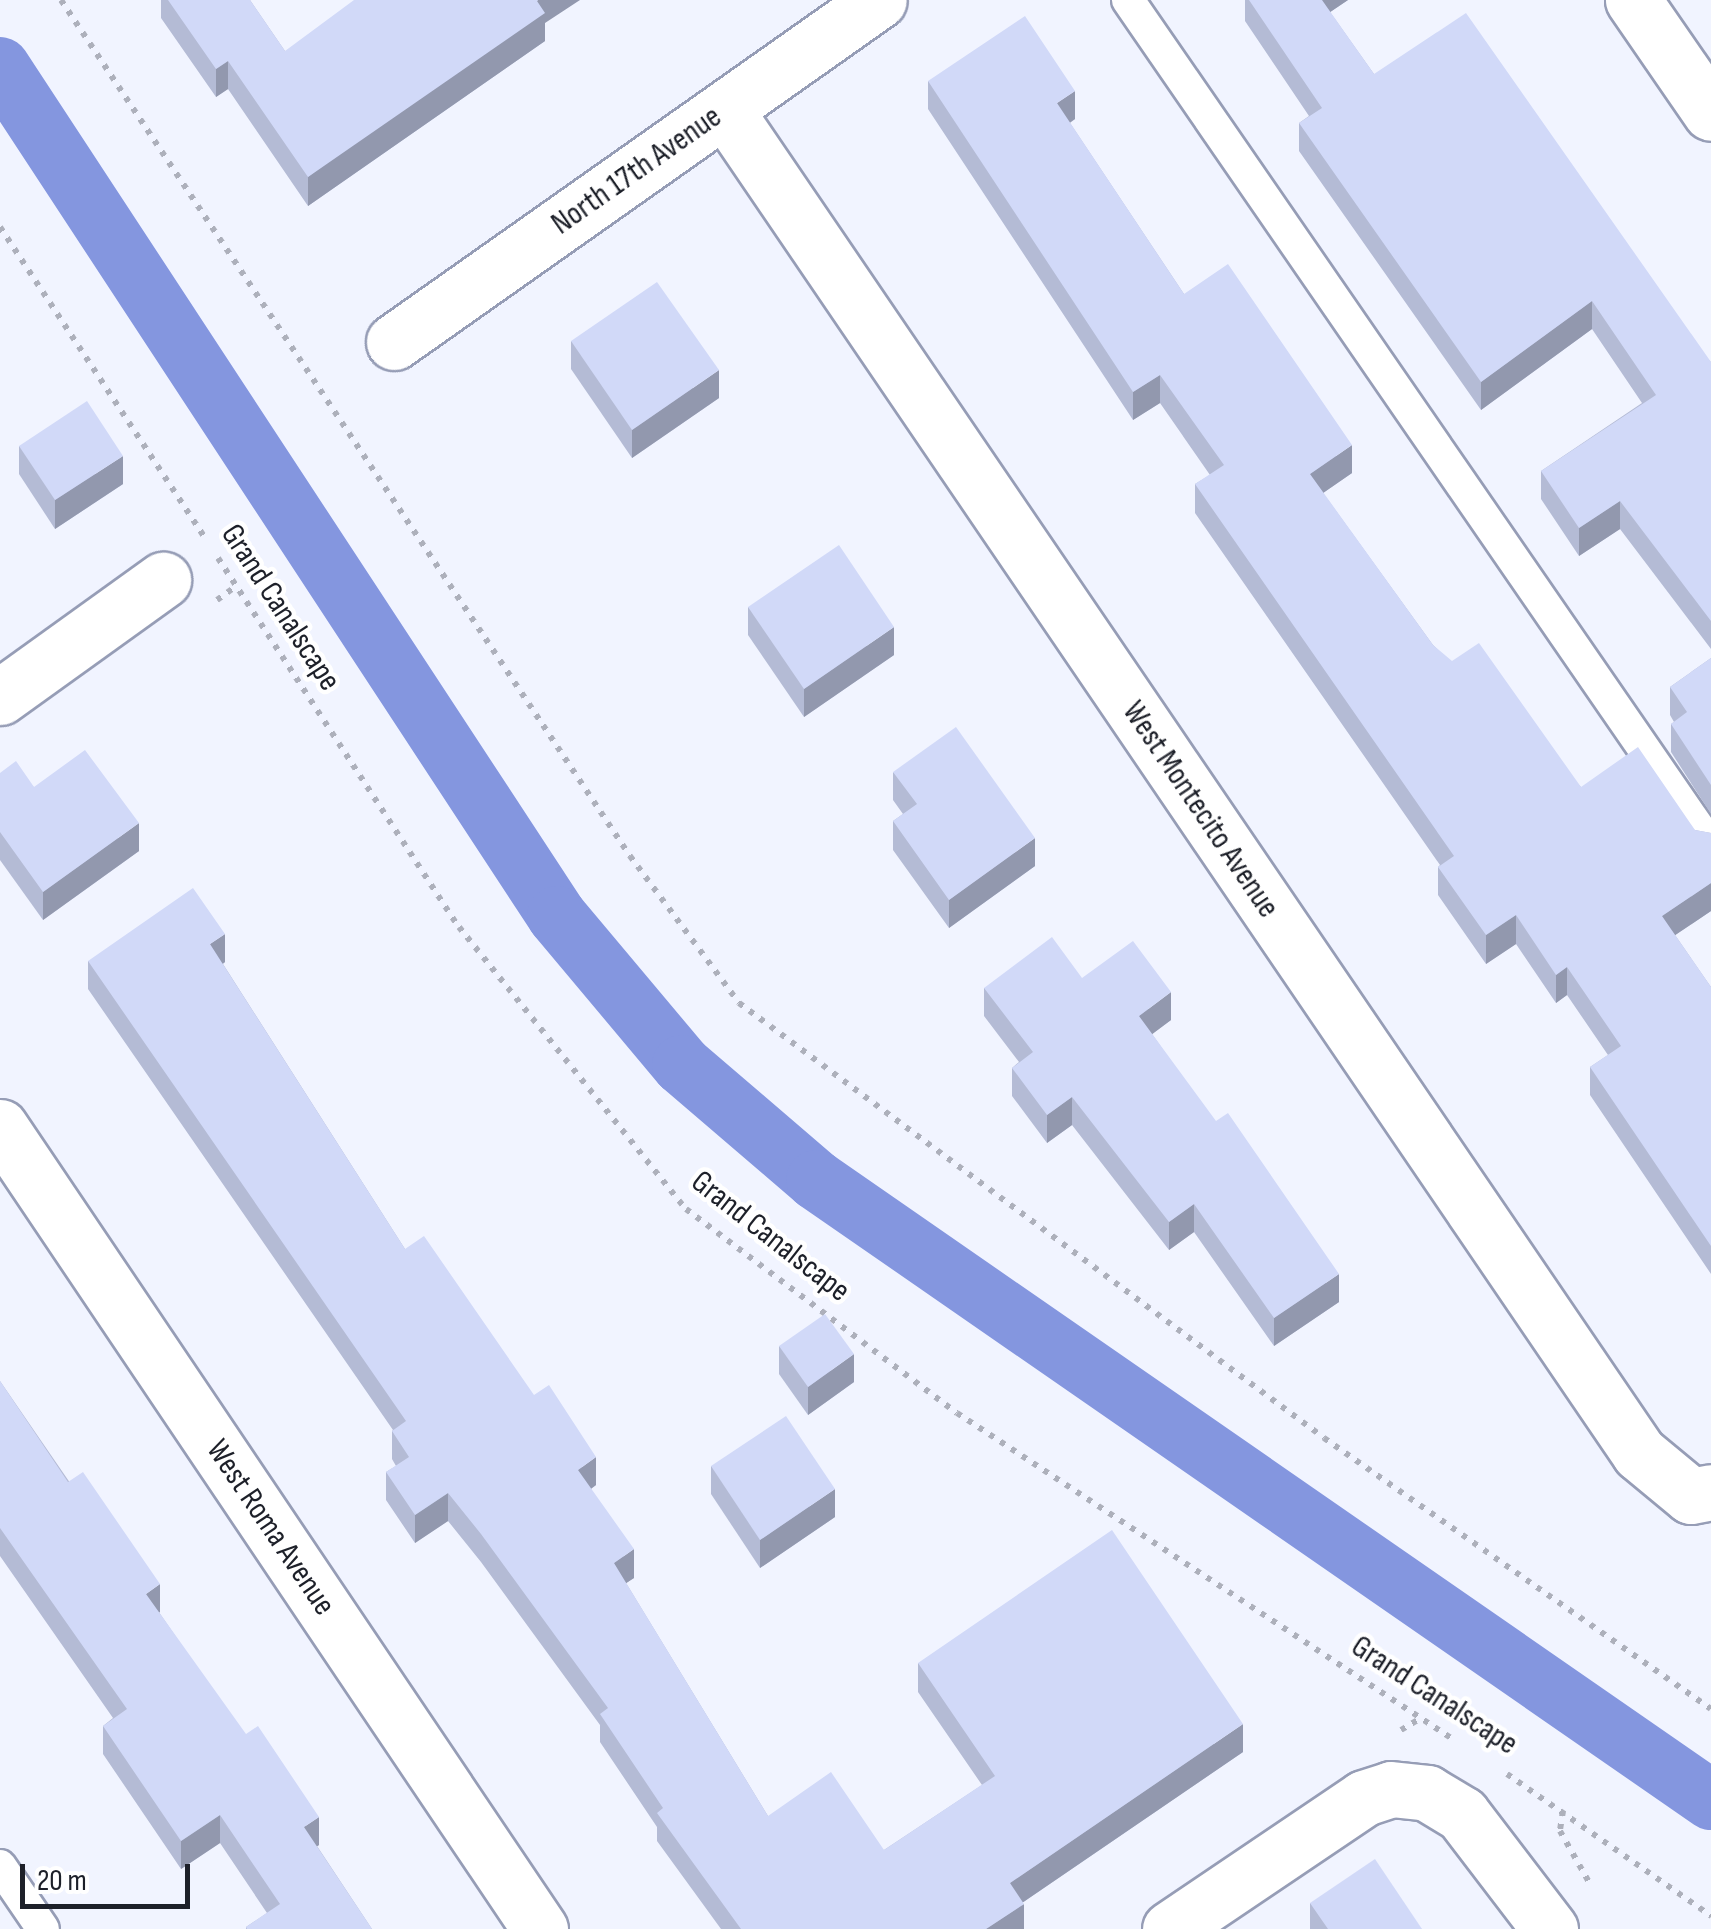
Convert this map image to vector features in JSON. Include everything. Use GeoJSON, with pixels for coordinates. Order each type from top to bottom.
{"type":"FeatureCollection","features":[{"type":"Feature","properties":{"kind":"street","name":"North 17th Avenue"},"geometry":{"type":"LineString","coordinates":[[394,342],[879,0]]}},
{"type":"Feature","properties":{"kind":"street"},"geometry":{"type":"LineString","coordinates":[[1633,0],[1711,113]]}},
{"type":"Feature","properties":{"kind":"street","name":"West Montecito Avenue"},"geometry":{"type":"LineString","coordinates":[[725,110],[1639,1453],[1701,1494]]}},
{"type":"Feature","properties":{"kind":"street"},"geometry":{"type":"LineString","coordinates":[[0,697],[163,580]]}},
{"type":"Feature","properties":{"kind":"street","name":"West Roma Avenue"},"geometry":{"type":"LineString","coordinates":[[0,1127],[540,1929]]}},
{"type":"Feature","properties":{"kind":"street"},"geometry":{"type":"LineString","coordinates":[[1170,1929],[1364,1798],[1427,1793],[1492,1845],[1550,1929]]}},
{"type":"Feature","properties":{"kind":"lane"},"geometry":{"type":"LineString","coordinates":[[1128,0],[1711,846]]}},
{"type":"Feature","properties":{"kind":"lane"},"geometry":{"type":"LineString","coordinates":[[0,1866],[43,1929]]}},
{"type":"Feature","properties":{"kind":"path"},"geometry":{"type":"LineString","coordinates":[[61,0],[630,856],[739,1002],[1324,1438],[1711,1710]]}},
{"type":"Feature","properties":{"kind":"path","name":"Grand Canalscape"},"geometry":{"type":"LineString","coordinates":[[0,227],[459,927],[686,1209],[957,1412],[1468,1749]]}},
{"type":"Feature","properties":{"kind":"path","name":"Grand Canalscape"},"geometry":{"type":"LineString","coordinates":[[1500,1770],[1711,1916]]}},
{"type":"Feature","properties":{"kind":"building"},"geometry":{"type":"Polygon","coordinates":[[[168,0],[250,0],[285,51],[354,0],[538,0],[545,13],[308,177],[228,61],[216,69],[168,0]]]}},
{"type":"Feature","properties":{"kind":"building"},"geometry":{"type":"Polygon","coordinates":[[[1249,0],[1322,0],[1374,74],[1466,13],[1711,362],[1711,621],[1620,501],[1579,528],[1541,471],[1656,395],[1592,301],[1481,382],[1299,123],[1322,108],[1249,0]]]}},
{"type":"Feature","properties":{"kind":"building"},"geometry":{"type":"Polygon","coordinates":[[[1025,16],[1075,91],[1057,103],[1184,294],[1228,264],[1352,445],[1310,474],[1433,645],[1452,661],[1479,643],[1581,787],[1638,747],[1695,830],[1711,833],[1711,883],[1662,916],[1711,987],[1711,1246],[1590,1067],[1621,1046],[1567,967],[1556,975],[1516,915],[1486,935],[1438,867],[1454,856],[1195,484],[1224,465],[1160,375],[1133,392],[928,81],[1025,16]]]}},
{"type":"Feature","properties":{"kind":"building"},"geometry":{"type":"Polygon","coordinates":[[[657,282],[719,370],[632,430],[571,341],[657,282]]]}},
{"type":"Feature","properties":{"kind":"building"},"geometry":{"type":"Polygon","coordinates":[[[87,401],[123,456],[55,500],[19,446],[87,401]]]}},
{"type":"Feature","properties":{"kind":"building"},"geometry":{"type":"Polygon","coordinates":[[[839,545],[894,627],[804,689],[748,607],[839,545]]]}},
{"type":"Feature","properties":{"kind":"building"},"geometry":{"type":"Polygon","coordinates":[[[1711,658],[1711,785],[1671,724],[1687,712],[1670,687],[1711,658]]]}},
{"type":"Feature","properties":{"kind":"building"},"geometry":{"type":"Polygon","coordinates":[[[956,727],[1035,838],[949,900],[893,821],[917,804],[893,772],[956,727]]]}},
{"type":"Feature","properties":{"kind":"building"},"geometry":{"type":"Polygon","coordinates":[[[85,750],[139,823],[43,892],[0,832],[0,773],[16,761],[34,787],[85,750]]]}},
{"type":"Feature","properties":{"kind":"building"},"geometry":{"type":"Polygon","coordinates":[[[193,888],[225,934],[210,944],[405,1249],[424,1236],[534,1395],[549,1385],[596,1457],[578,1470],[634,1549],[614,1563],[768,1816],[831,1772],[884,1850],[995,1776],[918,1663],[1112,1530],[1243,1724],[1010,1883],[1024,1904],[986,1929],[741,1929],[657,1813],[663,1808],[600,1714],[608,1708],[481,1534],[448,1493],[415,1515],[386,1472],[409,1457],[392,1431],[406,1421],[88,961],[193,888]]]}},
{"type":"Feature","properties":{"kind":"building"},"geometry":{"type":"Polygon","coordinates":[[[1052,937],[1082,978],[1133,941],[1171,992],[1139,1016],[1216,1121],[1228,1113],[1339,1274],[1274,1318],[1194,1204],[1169,1222],[1072,1097],[1047,1115],[1012,1068],[1033,1052],[984,988],[1052,937]]]}},
{"type":"Feature","properties":{"kind":"building"},"geometry":{"type":"Polygon","coordinates":[[[825,1314],[854,1354],[808,1387],[779,1346],[825,1314]]]}},
{"type":"Feature","properties":{"kind":"building"},"geometry":{"type":"Polygon","coordinates":[[[0,1381],[68,1482],[83,1472],[160,1584],[146,1594],[246,1734],[258,1726],[319,1817],[304,1827],[372,1929],[247,1929],[280,1904],[220,1815],[181,1841],[103,1726],[127,1709],[0,1528],[0,1381]]]}},
{"type":"Feature","properties":{"kind":"building"},"geometry":{"type":"Polygon","coordinates":[[[786,1416],[835,1489],[760,1540],[711,1466],[786,1416]]]}},
{"type":"Feature","properties":{"kind":"building"},"geometry":{"type":"Polygon","coordinates":[[[1375,1859],[1422,1929],[1328,1929],[1310,1903],[1375,1859]]]}},
{"type":"Feature","properties":{"kind":"waterway"},"geometry":{"type":"LineString","coordinates":[[0,67],[557,916],[682,1065],[816,1180],[1711,1800]]}}]}
